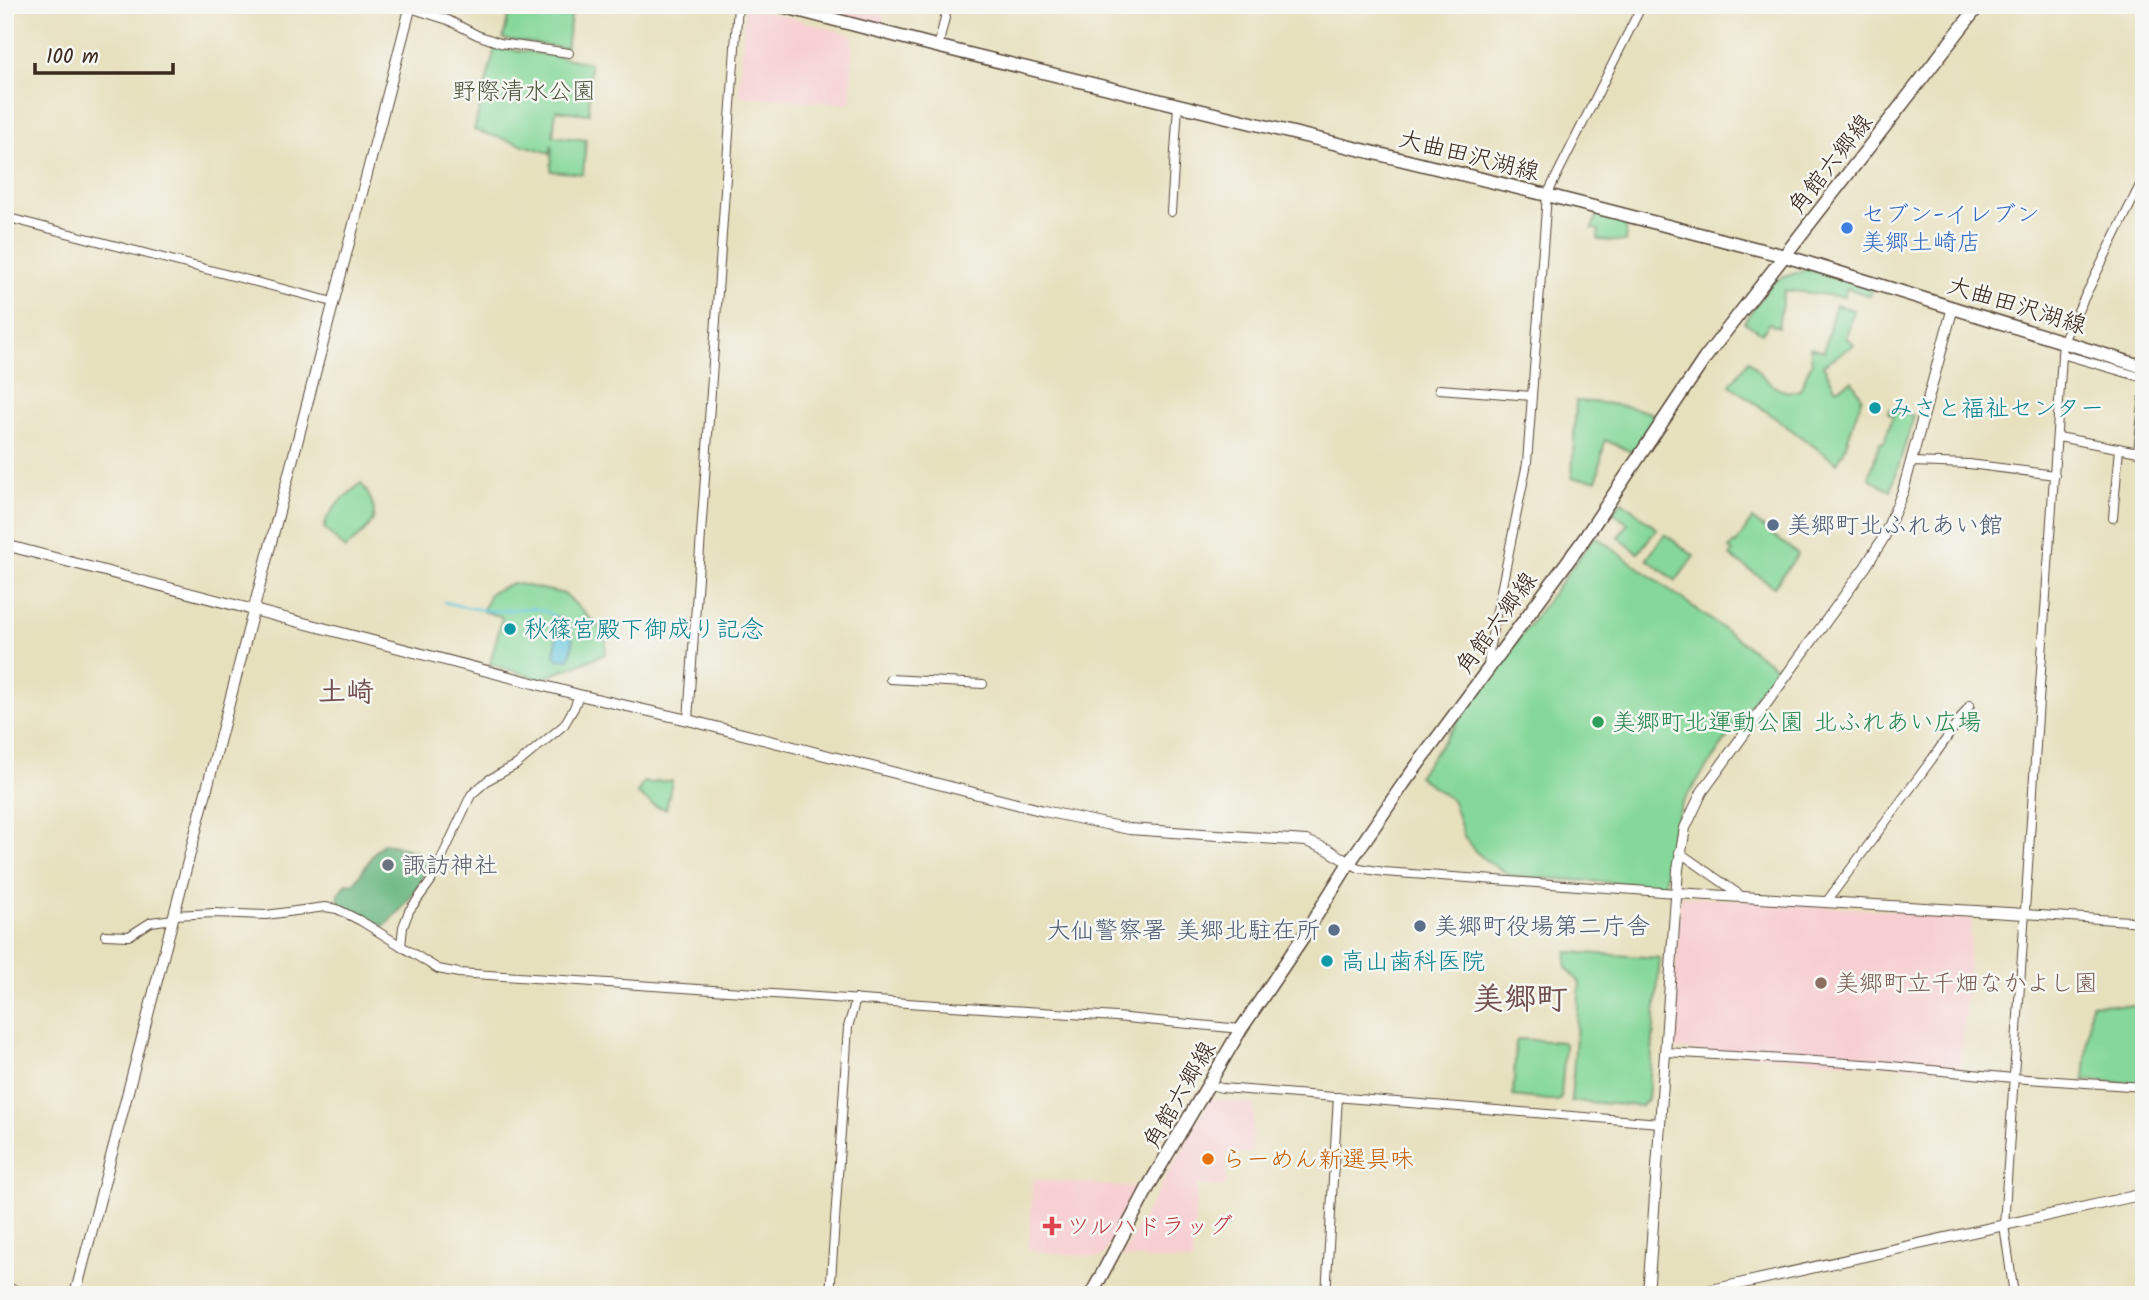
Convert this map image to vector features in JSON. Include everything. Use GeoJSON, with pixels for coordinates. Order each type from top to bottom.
{"type":"FeatureCollection","features":[{"type":"Feature","properties":{"kind":"main road","name":"大曲田沢湖線"},"geometry":{"type":"LineString","coordinates":[[778,5],[1785,256],[1953,307],[2063,348],[2144,367]]}},
{"type":"Feature","properties":{"kind":"main road","name":"角館六郷線"},"geometry":{"type":"LineString","coordinates":[[1091,1295],[1152,1182],[1241,1029],[1404,783],[1582,542],[1705,358],[1979,5]]}},
{"type":"Feature","properties":{"kind":"street"},"geometry":{"type":"LineString","coordinates":[[688,720],[738,5]]}},
{"type":"Feature","properties":{"kind":"street"},"geometry":{"type":"LineString","coordinates":[[938,47],[948,5]]}},
{"type":"Feature","properties":{"kind":"street"},"geometry":{"type":"LineString","coordinates":[[1488,671],[1490,645],[1527,463],[1547,195],[1642,5]]}},
{"type":"Feature","properties":{"kind":"street"},"geometry":{"type":"LineString","coordinates":[[75,1295],[410,7],[500,43],[569,53]]}},
{"type":"Feature","properties":{"kind":"street"},"geometry":{"type":"LineString","coordinates":[[1171,212],[1178,106]]}},
{"type":"Feature","properties":{"kind":"street"},"geometry":{"type":"LineString","coordinates":[[2014,1295],[2004,1225],[2063,348],[2144,177]]}},
{"type":"Feature","properties":{"kind":"street"},"geometry":{"type":"LineString","coordinates":[[5,217],[333,302]]}},
{"type":"Feature","properties":{"kind":"street"},"geometry":{"type":"LineString","coordinates":[[1648,1295],[1679,852],[1685,828],[1702,792],[1884,537],[1903,491],[1953,307]]}},
{"type":"Feature","properties":{"kind":"street"},"geometry":{"type":"LineString","coordinates":[[2063,348],[2144,378]]}},
{"type":"Feature","properties":{"kind":"street"},"geometry":{"type":"LineString","coordinates":[[1439,388],[1532,396]]}},
{"type":"Feature","properties":{"kind":"street"},"geometry":{"type":"LineString","coordinates":[[2058,436],[2141,452],[2144,396]]}},
{"type":"Feature","properties":{"kind":"street"},"geometry":{"type":"LineString","coordinates":[[2113,517],[2119,448]]}},
{"type":"Feature","properties":{"kind":"street"},"geometry":{"type":"LineString","coordinates":[[1911,462],[1969,464],[2055,475]]}},
{"type":"Feature","properties":{"kind":"street"},"geometry":{"type":"LineString","coordinates":[[5,545],[579,695],[1116,827],[1306,841],[1329,850],[1359,868],[1384,872],[1744,898],[2144,922]]}},
{"type":"Feature","properties":{"kind":"street"},"geometry":{"type":"LineString","coordinates":[[890,679],[983,684]]}},
{"type":"Feature","properties":{"kind":"street"},"geometry":{"type":"LineString","coordinates":[[401,946],[403,927],[409,911],[431,881],[471,795],[488,780],[516,765],[564,724],[579,695]]}},
{"type":"Feature","properties":{"kind":"street"},"geometry":{"type":"LineString","coordinates":[[1827,901],[1933,759],[1969,705]]}},
{"type":"Feature","properties":{"kind":"street"},"geometry":{"type":"LineString","coordinates":[[1679,852],[1744,898]]}},
{"type":"Feature","properties":{"kind":"street"},"geometry":{"type":"LineString","coordinates":[[105,935],[129,936],[151,922],[173,917],[215,913],[266,915],[325,907],[337,909],[361,921],[438,969],[459,973],[1116,1017],[1241,1029]]}},
{"type":"Feature","properties":{"kind":"street"},"geometry":{"type":"LineString","coordinates":[[830,1295],[848,1027],[856,999]]}},
{"type":"Feature","properties":{"kind":"street"},"geometry":{"type":"LineString","coordinates":[[1666,1052],[1881,1065],[2013,1079],[2144,1087]]}},
{"type":"Feature","properties":{"kind":"street"},"geometry":{"type":"LineString","coordinates":[[1209,1085],[1660,1123]]}},
{"type":"Feature","properties":{"kind":"street"},"geometry":{"type":"LineString","coordinates":[[1326,1295],[1338,1097]]}},
{"type":"Feature","properties":{"kind":"street"},"geometry":{"type":"LineString","coordinates":[[1689,1295],[2144,1194]]}},
{"type":"Feature","properties":{"kind":"street"},"geometry":{"type":"LineString","coordinates":[[5,1287],[34,1295]]}},
{"type":"Feature","properties":{"kind":"shaded area"},"geometry":{"type":"Polygon","coordinates":[[[745,5],[853,35],[851,104],[739,96],[745,5]]]}},
{"type":"Feature","properties":{"kind":"shaded area"},"geometry":{"type":"Polygon","coordinates":[[[800,5],[880,5],[877,13],[884,16],[883,29],[800,5]]]}},
{"type":"Feature","properties":{"kind":"shaded area","name":"美郷町立千畑なかよし園"},"geometry":{"type":"Polygon","coordinates":[[[1680,896],[1972,916],[1961,1070],[1670,1049],[1680,896]]]}},
{"type":"Feature","properties":{"kind":"shaded area"},"geometry":{"type":"Polygon","coordinates":[[[1210,1098],[1254,1105],[1252,1154],[1227,1152],[1226,1187],[1197,1185],[1192,1262],[1121,1257],[1210,1098]]]}},
{"type":"Feature","properties":{"kind":"shaded area"},"geometry":{"type":"Polygon","coordinates":[[[1033,1179],[1139,1188],[1102,1258],[1028,1250],[1033,1179]]]}},
{"type":"Feature","properties":{"kind":"green space"},"geometry":{"type":"Polygon","coordinates":[[[511,5],[573,5],[566,48],[503,39],[511,5]]]}},
{"type":"Feature","properties":{"kind":"green space","name":"野際清水公園"},"geometry":{"type":"Polygon","coordinates":[[[495,48],[590,63],[589,114],[556,110],[553,136],[586,140],[583,174],[551,171],[552,144],[550,153],[474,130],[495,48]]]}},
{"type":"Feature","properties":{"kind":"green space"},"geometry":{"type":"Polygon","coordinates":[[[1597,215],[1627,223],[1625,242],[1598,240],[1599,230],[1592,229],[1597,215]]]}},
{"type":"Feature","properties":{"kind":"green space"},"geometry":{"type":"Polygon","coordinates":[[[1807,269],[1872,289],[1870,296],[1847,288],[1844,297],[1784,290],[1778,327],[1769,323],[1762,333],[1744,322],[1772,283],[1807,269]]]}},
{"type":"Feature","properties":{"kind":"green space"},"geometry":{"type":"Polygon","coordinates":[[[1835,305],[1854,310],[1846,339],[1854,345],[1823,365],[1836,389],[1852,381],[1862,397],[1844,451],[1837,463],[1730,385],[1749,360],[1777,388],[1792,392],[1800,390],[1812,362],[1810,347],[1824,351],[1835,305]]]}},
{"type":"Feature","properties":{"kind":"green space"},"geometry":{"type":"Polygon","coordinates":[[[1576,401],[1629,407],[1660,417],[1636,454],[1605,440],[1597,480],[1572,478],[1576,401]]]}},
{"type":"Feature","properties":{"kind":"green space"},"geometry":{"type":"Polygon","coordinates":[[[1889,409],[1914,416],[1891,490],[1869,478],[1880,442],[1884,443],[1893,415],[1888,413],[1889,409]]]}},
{"type":"Feature","properties":{"kind":"green space"},"geometry":{"type":"Polygon","coordinates":[[[361,483],[369,495],[374,513],[369,527],[345,549],[324,528],[329,515],[361,483]]]}},
{"type":"Feature","properties":{"kind":"green space"},"geometry":{"type":"Polygon","coordinates":[[[1622,501],[1657,529],[1638,553],[1618,537],[1628,524],[1613,512],[1622,501]]]}},
{"type":"Feature","properties":{"kind":"green space"},"geometry":{"type":"Polygon","coordinates":[[[1752,519],[1798,554],[1774,587],[1730,556],[1733,552],[1729,549],[1736,544],[1752,519]]]}},
{"type":"Feature","properties":{"kind":"green space"},"geometry":{"type":"Polygon","coordinates":[[[1665,534],[1694,556],[1676,581],[1647,559],[1665,534]]]}},
{"type":"Feature","properties":{"kind":"green space","name":"美郷町北運動公園 北ふれあい広場"},"geometry":{"type":"Polygon","coordinates":[[[1595,536],[1776,667],[1682,803],[1672,833],[1664,886],[1512,876],[1474,850],[1464,836],[1453,801],[1418,776],[1595,536]]]}},
{"type":"Feature","properties":{"kind":"green space"},"geometry":{"type":"Polygon","coordinates":[[[513,583],[565,594],[607,635],[605,654],[541,679],[490,664],[502,617],[483,611],[490,593],[513,583]]]}},
{"type":"Feature","properties":{"kind":"green space"},"geometry":{"type":"Polygon","coordinates":[[[657,781],[672,781],[666,809],[653,805],[637,793],[644,782],[651,784],[657,781]]]}},
{"type":"Feature","properties":{"kind":"green space"},"geometry":{"type":"Polygon","coordinates":[[[384,843],[418,852],[428,861],[411,897],[384,926],[340,905],[338,895],[347,883],[354,884],[384,843]]]}},
{"type":"Feature","properties":{"kind":"green space"},"geometry":{"type":"Polygon","coordinates":[[[1567,952],[1660,958],[1648,1099],[1642,1106],[1571,1101],[1580,983],[1566,967],[1567,952]]]}},
{"type":"Feature","properties":{"kind":"green space"},"geometry":{"type":"Polygon","coordinates":[[[2091,1003],[2144,1007],[2144,1084],[2084,1080],[2091,1003]]]}},
{"type":"Feature","properties":{"kind":"green space"},"geometry":{"type":"Polygon","coordinates":[[[1519,1039],[1565,1044],[1561,1099],[1558,1101],[1513,1096],[1516,1042],[1519,1039]]]}},
{"type":"Feature","properties":{"kind":"water"},"geometry":{"type":"Polygon","coordinates":[[[554,616],[567,621],[569,626],[573,644],[569,659],[557,659],[554,654],[554,616]]]}},
{"type":"Feature","properties":{"kind":"waterway"},"geometry":{"type":"LineString","coordinates":[[444,602],[493,611],[533,608],[554,616]]}},
{"type":"Feature","properties":{"kind":"place","name":"セブン-イレブン 美郷土崎店"},"geometry":{"type":"Point","coordinates":[1847,228]}},
{"type":"Feature","properties":{"kind":"place","name":"みさと福祉センター"},"geometry":{"type":"Point","coordinates":[1875,408]}},
{"type":"Feature","properties":{"kind":"place","name":"美郷町北ふれあい館"},"geometry":{"type":"Point","coordinates":[1773,525]}},
{"type":"Feature","properties":{"kind":"place","name":"秋篠宮殿下御成り記念"},"geometry":{"type":"Point","coordinates":[510,629]}},
{"type":"Feature","properties":{"kind":"place","name":"美郷町北運動公園 北ふれあい広場"},"geometry":{"type":"Point","coordinates":[1598,722]}},
{"type":"Feature","properties":{"kind":"place","name":"諏訪神社"},"geometry":{"type":"Point","coordinates":[388,865]}},
{"type":"Feature","properties":{"kind":"place","name":"美郷町役場第二庁舎"},"geometry":{"type":"Point","coordinates":[1420,926]}},
{"type":"Feature","properties":{"kind":"place","name":"大仙警察署 美郷北駐在所"},"geometry":{"type":"Point","coordinates":[1334,930]}},
{"type":"Feature","properties":{"kind":"place","name":"高山歯科医院"},"geometry":{"type":"Point","coordinates":[1327,961]}},
{"type":"Feature","properties":{"kind":"place","name":"美郷町立千畑なかよし園"},"geometry":{"type":"Point","coordinates":[1821,983]}},
{"type":"Feature","properties":{"kind":"place","name":"らーめん新選具味"},"geometry":{"type":"Point","coordinates":[1208,1159]}},
{"type":"Feature","properties":{"kind":"place","name":"ツルハドラッグ"},"geometry":{"type":"Point","coordinates":[1052,1226]}},
{"type":"Feature","properties":{"kind":"district","name":"土崎"},"geometry":{"type":"Point","coordinates":[346,691]}},
{"type":"Feature","properties":{"kind":"district","name":"美郷町"},"geometry":{"type":"Point","coordinates":[1520,998]}}]}
